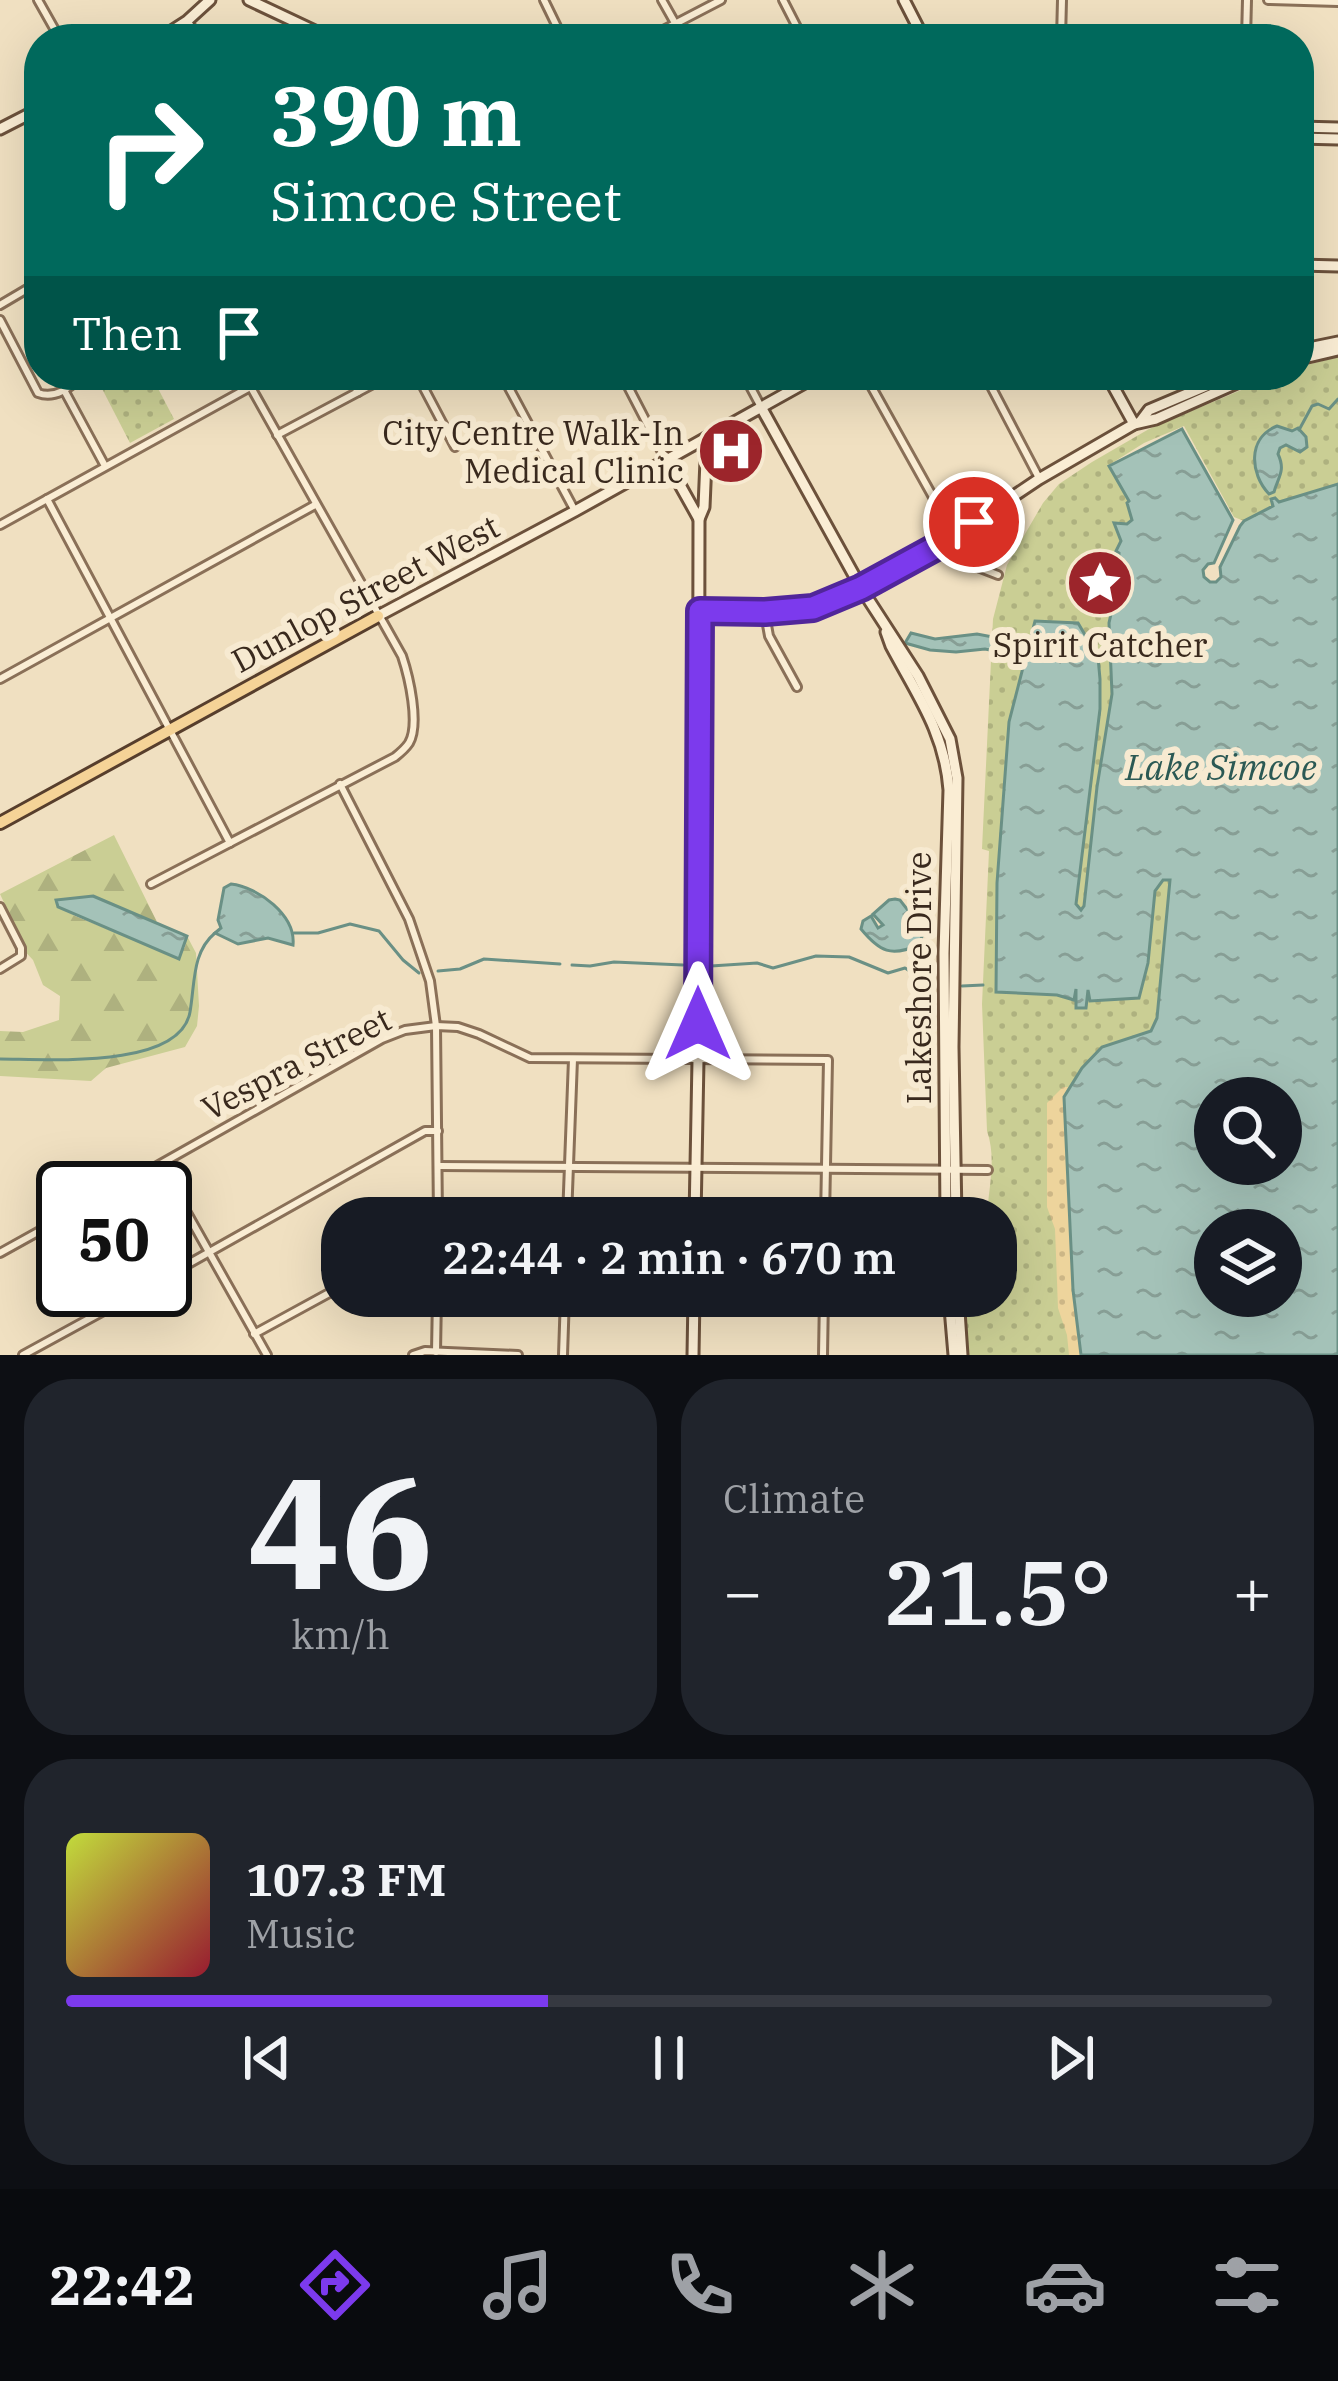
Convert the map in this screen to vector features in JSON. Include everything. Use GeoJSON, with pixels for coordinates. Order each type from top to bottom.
{"type":"FeatureCollection","features":[{"type":"Feature","properties":{"kind":"main road"},"geometry":{"type":"LineString","coordinates":[[182,24],[210,0]]}},
{"type":"Feature","properties":{"kind":"main road"},"geometry":{"type":"LineString","coordinates":[[249,0],[295,24]]}},
{"type":"Feature","properties":{"kind":"main road","name":"Dunlop Street West"},"geometry":{"type":"LineString","coordinates":[[0,823],[792,390]]}},
{"type":"Feature","properties":{"kind":"main road"},"geometry":{"type":"LineString","coordinates":[[1117,390],[1137,423]]}},
{"type":"Feature","properties":{"kind":"main road"},"geometry":{"type":"LineString","coordinates":[[700,611],[813,608],[861,588],[955,536],[1039,479],[1137,423],[1149,410],[1196,390]]}},
{"type":"Feature","properties":{"kind":"main road"},"geometry":{"type":"LineString","coordinates":[[1137,423],[1221,390]]}},
{"type":"Feature","properties":{"kind":"main road"},"geometry":{"type":"LineString","coordinates":[[761,407],[945,739],[957,778],[950,1169],[953,1197]]}},
{"type":"Feature","properties":{"kind":"main road"},"geometry":{"type":"LineString","coordinates":[[694,1197],[699,519],[704,507],[707,437]]}},
{"type":"Feature","properties":{"kind":"main road"},"geometry":{"type":"LineString","coordinates":[[666,460],[699,519]]}},
{"type":"Feature","properties":{"kind":"main road","name":"Lakeshore Drive"},"geometry":{"type":"LineString","coordinates":[[945,739],[949,790],[944,952],[948,1197]]}},
{"type":"Feature","properties":{"kind":"main road"},"geometry":{"type":"LineString","coordinates":[[693,1355],[694,1317]]}},
{"type":"Feature","properties":{"kind":"main road"},"geometry":{"type":"LineString","coordinates":[[952,1317],[958,1355]]}},
{"type":"Feature","properties":{"kind":"main road"},"geometry":{"type":"LineString","coordinates":[[958,1317],[958,1355]]}},
{"type":"Feature","properties":{"kind":"street"},"geometry":{"type":"LineString","coordinates":[[662,0],[675,23],[721,0]]}},
{"type":"Feature","properties":{"kind":"street"},"geometry":{"type":"LineString","coordinates":[[1268,0],[1338,2]]}},
{"type":"Feature","properties":{"kind":"street"},"geometry":{"type":"LineString","coordinates":[[0,320],[24,366]]}},
{"type":"Feature","properties":{"kind":"street"},"geometry":{"type":"LineString","coordinates":[[36,390],[51,395],[64,391],[106,467]]}},
{"type":"Feature","properties":{"kind":"street"},"geometry":{"type":"LineString","coordinates":[[0,525],[245,390]]}},
{"type":"Feature","properties":{"kind":"street"},"geometry":{"type":"LineString","coordinates":[[151,884],[394,757],[410,741],[413,718],[406,666],[252,390]]}},
{"type":"Feature","properties":{"kind":"street"},"geometry":{"type":"LineString","coordinates":[[277,436],[362,390]]}},
{"type":"Feature","properties":{"kind":"street"},"geometry":{"type":"LineString","coordinates":[[425,390],[455,447]]}},
{"type":"Feature","properties":{"kind":"street"},"geometry":{"type":"LineString","coordinates":[[510,390],[575,511]]}},
{"type":"Feature","properties":{"kind":"street"},"geometry":{"type":"LineString","coordinates":[[630,390],[666,460]]}},
{"type":"Feature","properties":{"kind":"street"},"geometry":{"type":"LineString","coordinates":[[752,390],[761,407]]}},
{"type":"Feature","properties":{"kind":"street"},"geometry":{"type":"LineString","coordinates":[[873,390],[967,558],[998,575]]}},
{"type":"Feature","properties":{"kind":"street"},"geometry":{"type":"LineString","coordinates":[[993,390],[1039,479]]}},
{"type":"Feature","properties":{"kind":"street"},"geometry":{"type":"LineString","coordinates":[[47,499],[230,843]]}},
{"type":"Feature","properties":{"kind":"street"},"geometry":{"type":"LineString","coordinates":[[0,679],[315,505]]}},
{"type":"Feature","properties":{"kind":"street"},"geometry":{"type":"LineString","coordinates":[[765,612],[769,636],[796,687]]}},
{"type":"Feature","properties":{"kind":"street"},"geometry":{"type":"LineString","coordinates":[[340,784],[409,919],[430,981],[436,1026],[438,1197]]}},
{"type":"Feature","properties":{"kind":"street"},"geometry":{"type":"LineString","coordinates":[[0,908],[21,947],[21,956],[0,969]]}},
{"type":"Feature","properties":{"kind":"street","name":"Vespra Street"},"geometry":{"type":"LineString","coordinates":[[167,1161],[382,1039],[404,1030],[436,1026],[479,1034],[530,1058],[828,1060],[825,1168]]}},
{"type":"Feature","properties":{"kind":"street"},"geometry":{"type":"LineString","coordinates":[[568,1197],[573,1059]]}},
{"type":"Feature","properties":{"kind":"street"},"geometry":{"type":"LineString","coordinates":[[192,1262],[425,1131],[438,1131]]}},
{"type":"Feature","properties":{"kind":"street"},"geometry":{"type":"LineString","coordinates":[[439,1166],[988,1170]]}},
{"type":"Feature","properties":{"kind":"street"},"geometry":{"type":"LineString","coordinates":[[825,1168],[825,1197]]}},
{"type":"Feature","properties":{"kind":"street"},"geometry":{"type":"LineString","coordinates":[[192,1222],[267,1355]]}},
{"type":"Feature","properties":{"kind":"street"},"geometry":{"type":"LineString","coordinates":[[0,1253],[36,1233]]}},
{"type":"Feature","properties":{"kind":"street"},"geometry":{"type":"LineString","coordinates":[[254,1334],[321,1297]]}},
{"type":"Feature","properties":{"kind":"street"},"geometry":{"type":"LineString","coordinates":[[23,1355],[93,1317]]}},
{"type":"Feature","properties":{"kind":"street"},"geometry":{"type":"LineString","coordinates":[[436,1317],[436,1353]]}},
{"type":"Feature","properties":{"kind":"street"},"geometry":{"type":"LineString","coordinates":[[563,1355],[564,1317]]}},
{"type":"Feature","properties":{"kind":"street"},"geometry":{"type":"LineString","coordinates":[[824,1317],[824,1355]]}},
{"type":"Feature","properties":{"kind":"street"},"geometry":{"type":"LineString","coordinates":[[413,1355],[425,1351],[518,1355]]}},
{"type":"Feature","properties":{"kind":"green space"},"geometry":{"type":"Polygon","coordinates":[[[1338,357],[1338,484],[1277,502],[1244,521],[1234,517],[1184,426],[1109,465],[1129,502],[1132,520],[1116,523],[1121,541],[1109,623],[1112,694],[1081,910],[1076,905],[1100,709],[1098,657],[1078,623],[1030,637],[1009,722],[997,883],[996,992],[1073,1000],[1077,989],[1077,1008],[1087,990],[1090,1000],[1139,998],[1148,963],[1155,891],[1162,880],[1171,880],[1171,886],[1157,1018],[1151,1032],[1102,1047],[1082,1068],[1073,1290],[1081,1355],[969,1355],[966,1317],[1017,1317],[1017,1197],[989,1197],[992,1164],[982,1004],[989,851],[982,849],[993,619],[1007,565],[1059,484],[1149,429],[1241,390],[1314,390],[1314,363],[1338,357]]]}},
{"type":"Feature","properties":{"kind":"green space"},"geometry":{"type":"Polygon","coordinates":[[[103,390],[159,390],[174,419],[130,443],[103,390]]]}},
{"type":"Feature","properties":{"kind":"green space"},"geometry":{"type":"Polygon","coordinates":[[[114,835],[158,924],[93,896],[56,901],[58,907],[178,958],[187,936],[196,953],[197,1026],[185,1047],[106,1068],[91,1081],[0,1076],[0,1031],[23,1032],[59,1020],[60,996],[43,985],[33,960],[19,945],[0,894],[114,835]]]}},
{"type":"Feature","properties":{"kind":"sand"},"geometry":{"type":"Polygon","coordinates":[[[1068,1087],[1064,1097],[1073,1290],[1081,1355],[1069,1355],[1058,1308],[1055,1229],[1047,1207],[1047,1103],[1068,1087]]]}},
{"type":"Feature","properties":{"kind":"water"},"geometry":{"type":"Polygon","coordinates":[[[1277,426],[1298,428],[1307,447],[1300,452],[1286,445],[1280,448],[1280,474],[1269,494],[1255,467],[1256,448],[1277,426]]]}},
{"type":"Feature","properties":{"kind":"water","name":"Lake Simcoe"},"geometry":{"type":"Polygon","coordinates":[[[1182,429],[1233,520],[1214,563],[1203,570],[1204,577],[1216,582],[1240,526],[1273,506],[1271,499],[1279,502],[1338,484],[1338,1355],[1081,1355],[1073,1290],[1064,1097],[1102,1047],[1151,1031],[1157,1018],[1170,880],[1163,880],[1155,891],[1148,963],[1139,998],[1090,1001],[1088,990],[1086,1008],[1076,1008],[1076,989],[1074,1000],[996,992],[997,883],[1009,722],[1035,621],[1078,623],[1098,657],[1100,679],[1076,904],[1081,910],[1084,906],[1112,694],[1109,623],[1121,541],[1114,523],[1132,520],[1129,501],[1109,466],[1182,429]]]}},
{"type":"Feature","properties":{"kind":"water"},"geometry":{"type":"Polygon","coordinates":[[[911,633],[935,639],[977,634],[1019,642],[1015,655],[985,649],[930,650],[905,643],[911,633]]]}},
{"type":"Feature","properties":{"kind":"water"},"geometry":{"type":"Polygon","coordinates":[[[231,884],[273,904],[288,923],[293,945],[268,938],[238,944],[215,933],[221,928],[224,888],[231,884]]]}},
{"type":"Feature","properties":{"kind":"water"},"geometry":{"type":"Polygon","coordinates":[[[93,896],[187,936],[179,959],[58,907],[56,900],[93,896]]]}},
{"type":"Feature","properties":{"kind":"water"},"geometry":{"type":"Polygon","coordinates":[[[895,899],[924,931],[919,945],[901,951],[880,947],[861,929],[871,916],[878,928],[883,925],[873,914],[895,899]]]}},
{"type":"Feature","properties":{"kind":"waterway"},"geometry":{"type":"LineString","coordinates":[[1299,430],[1312,406],[1329,409],[1338,399]]}},
{"type":"Feature","properties":{"kind":"waterway"},"geometry":{"type":"LineString","coordinates":[[294,933],[318,933],[350,924],[379,931],[419,973]]}},
{"type":"Feature","properties":{"kind":"waterway"},"geometry":{"type":"LineString","coordinates":[[0,1059],[108,1057],[162,1044],[181,1031],[190,1012],[198,959],[215,933]]}},
{"type":"Feature","properties":{"kind":"waterway"},"geometry":{"type":"LineString","coordinates":[[711,966],[757,963],[773,968],[816,956],[849,957],[888,973],[905,968],[934,987]]}},
{"type":"Feature","properties":{"kind":"waterway"},"geometry":{"type":"LineString","coordinates":[[438,971],[460,969],[484,959],[560,964]]}},
{"type":"Feature","properties":{"kind":"waterway"},"geometry":{"type":"LineString","coordinates":[[572,965],[683,965]]}},
{"type":"Feature","properties":{"kind":"waterway"},"geometry":{"type":"LineString","coordinates":[[962,986],[983,985]]}},
{"type":"Feature","properties":{"kind":"place","name":"City Centre Walk-In Medical Clinic"},"geometry":{"type":"Point","coordinates":[731,451]}},
{"type":"Feature","properties":{"kind":"place","name":"Spirit Catcher"},"geometry":{"type":"Point","coordinates":[1100,583]}},
{"type":"Feature","properties":{"kind":"route"},"geometry":{"type":"LineString","coordinates":[[698,1024],[700,611],[813,608],[861,588],[974,522]]}}]}
